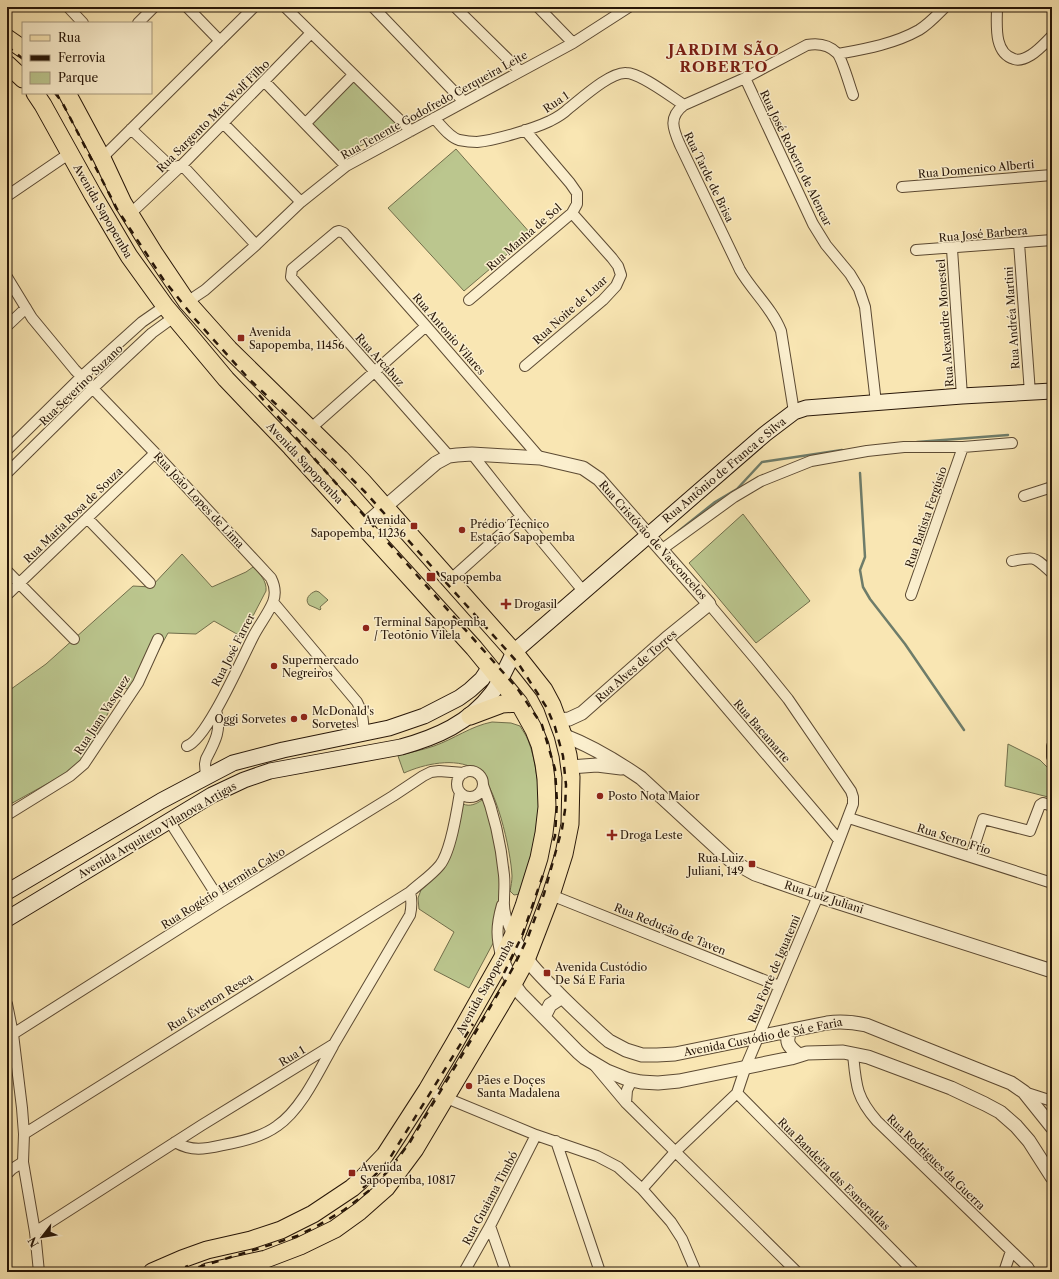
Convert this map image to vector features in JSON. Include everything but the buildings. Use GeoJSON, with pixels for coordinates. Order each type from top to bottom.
{"type":"FeatureCollection","features":[{"type":"Feature","properties":{"kind":"main road"},"geometry":{"type":"LineString","coordinates":[[7,38],[22,48]]}},
{"type":"Feature","properties":{"kind":"main road"},"geometry":{"type":"LineString","coordinates":[[7,64],[22,78]]}},
{"type":"Feature","properties":{"kind":"main road","name":"Avenida Sapopemba"},"geometry":{"type":"LineString","coordinates":[[36,94],[129,256],[169,311],[226,379],[291,446],[474,648],[519,704],[534,730],[540,745],[546,779],[547,807],[539,858],[513,936],[502,959],[427,1090],[385,1155],[360,1181],[319,1210],[281,1230],[182,1258],[152,1272]]}},
{"type":"Feature","properties":{"kind":"main road"},"geometry":{"type":"LineString","coordinates":[[46,94],[52,98],[60,97],[64,94]]}},
{"type":"Feature","properties":{"kind":"main road","name":"Avenida Sapopemba"},"geometry":{"type":"LineString","coordinates":[[67,94],[102,158],[123,203],[187,302],[230,349],[340,458],[514,652],[544,690],[561,727],[570,767],[570,824],[564,854],[551,895],[526,960],[415,1149],[386,1188],[360,1211],[335,1229],[300,1246],[266,1258],[207,1272]]}},
{"type":"Feature","properties":{"kind":"main road"},"geometry":{"type":"LineString","coordinates":[[169,311],[182,310],[187,302]]}},
{"type":"Feature","properties":{"kind":"main road","name":"Rua Antônio de Franca e Silva"},"geometry":{"type":"LineString","coordinates":[[514,652],[765,434],[794,412],[806,408],[962,396],[1052,391]]}},
{"type":"Feature","properties":{"kind":"main road","name":"Avenida Arquiteto Vilanova Artigas"},"geometry":{"type":"LineString","coordinates":[[7,892],[156,804],[233,763],[260,755],[364,734],[424,716],[459,698],[482,679],[495,673],[514,652]]}},
{"type":"Feature","properties":{"kind":"main road","name":"Avenida Arquiteto Vilanova Artigas"},"geometry":{"type":"LineString","coordinates":[[7,919],[170,822],[212,795],[244,780],[270,771],[383,751],[427,739],[452,727],[470,716],[492,692],[495,673]]}},
{"type":"Feature","properties":{"kind":"main road"},"geometry":{"type":"LineString","coordinates":[[470,716],[502,704],[519,704]]}},
{"type":"Feature","properties":{"kind":"main road"},"geometry":{"type":"LineString","coordinates":[[380,730],[383,742],[383,751]]}},
{"type":"Feature","properties":{"kind":"main road"},"geometry":{"type":"LineString","coordinates":[[540,745],[547,759],[553,765],[564,768],[570,767]]}},
{"type":"Feature","properties":{"kind":"street"},"geometry":{"type":"LineString","coordinates":[[68,7],[82,22]]}},
{"type":"Feature","properties":{"kind":"street"},"geometry":{"type":"LineString","coordinates":[[139,22],[154,7]]}},
{"type":"Feature","properties":{"kind":"street"},"geometry":{"type":"LineString","coordinates":[[186,7],[220,41]]}},
{"type":"Feature","properties":{"kind":"street"},"geometry":{"type":"LineString","coordinates":[[102,158],[254,7]]}},
{"type":"Feature","properties":{"kind":"street"},"geometry":{"type":"LineString","coordinates":[[285,7],[411,131]]}},
{"type":"Feature","properties":{"kind":"street"},"geometry":{"type":"LineString","coordinates":[[372,7],[464,102]]}},
{"type":"Feature","properties":{"kind":"street"},"geometry":{"type":"LineString","coordinates":[[455,7],[520,71]]}},
{"type":"Feature","properties":{"kind":"street"},"geometry":{"type":"LineString","coordinates":[[538,7],[573,43]]}},
{"type":"Feature","properties":{"kind":"street"},"geometry":{"type":"LineString","coordinates":[[838,54],[890,42],[919,30],[945,7]]}},
{"type":"Feature","properties":{"kind":"street"},"geometry":{"type":"LineString","coordinates":[[997,7],[997,32],[999,45],[1009,57],[1016,60],[1030,56],[1052,36]]}},
{"type":"Feature","properties":{"kind":"street","name":"Rua Tenente Godofredo Cerqueira Leite"},"geometry":{"type":"LineString","coordinates":[[187,302],[205,290],[256,245],[300,202],[346,166],[573,43],[624,8]]}},
{"type":"Feature","properties":{"kind":"street","name":"Rua Sargento Max Wolf Filho"},"geometry":{"type":"LineString","coordinates":[[130,214],[182,165],[311,33]]}},
{"type":"Feature","properties":{"kind":"street"},"geometry":{"type":"LineString","coordinates":[[684,105],[745,78],[807,45],[814,44],[823,45],[838,54],[853,95]]}},
{"type":"Feature","properties":{"kind":"street","name":"Rua 1"},"geometry":{"type":"LineString","coordinates":[[434,118],[458,140],[476,142],[525,130],[550,121],[611,77],[620,73],[629,73],[644,79],[684,105]]}},
{"type":"Feature","properties":{"kind":"street"},"geometry":{"type":"LineString","coordinates":[[306,123],[353,75]]}},
{"type":"Feature","properties":{"kind":"street","name":"Rua José Roberto de Alencar"},"geometry":{"type":"LineString","coordinates":[[745,78],[813,224],[826,245],[850,274],[859,289],[865,307],[876,403]]}},
{"type":"Feature","properties":{"kind":"street"},"geometry":{"type":"LineString","coordinates":[[264,81],[346,166]]}},
{"type":"Feature","properties":{"kind":"street","name":"Rua Tarde de Brisa"},"geometry":{"type":"LineString","coordinates":[[684,105],[674,116],[674,130],[740,270],[779,324],[794,412]]}},
{"type":"Feature","properties":{"kind":"street"},"geometry":{"type":"LineString","coordinates":[[223,123],[300,202]]}},
{"type":"Feature","properties":{"kind":"street"},"geometry":{"type":"LineString","coordinates":[[131,129],[169,165],[174,167],[182,165],[256,245]]}},
{"type":"Feature","properties":{"kind":"street","name":"Rua Manha de Sol"},"geometry":{"type":"LineString","coordinates":[[469,300],[572,213],[577,204],[577,193],[570,183],[525,130]]}},
{"type":"Feature","properties":{"kind":"street"},"geometry":{"type":"LineString","coordinates":[[7,196],[70,153]]}},
{"type":"Feature","properties":{"kind":"street","name":"Rua Domenico Alberti"},"geometry":{"type":"LineString","coordinates":[[902,187],[1052,175]]}},
{"type":"Feature","properties":{"kind":"street","name":"Rua Noite de Luar"},"geometry":{"type":"LineString","coordinates":[[525,366],[603,300],[616,286],[621,275],[618,266],[612,258],[572,213]]}},
{"type":"Feature","properties":{"kind":"street","name":"Rua Arcabuz"},"geometry":{"type":"LineString","coordinates":[[336,232],[292,269],[291,277],[449,456]]}},
{"type":"Feature","properties":{"kind":"street","name":"Rua Antonio Vilares"},"geometry":{"type":"LineString","coordinates":[[336,232],[344,233],[540,458]]}},
{"type":"Feature","properties":{"kind":"street","name":"Rua José Barbera"},"geometry":{"type":"LineString","coordinates":[[916,250],[952,249],[1052,240]]}},
{"type":"Feature","properties":{"kind":"street","name":"Rua Andréa Martini"},"geometry":{"type":"LineString","coordinates":[[1019,242],[1030,393]]}},
{"type":"Feature","properties":{"kind":"street","name":"Rua Alexandre Monestel"},"geometry":{"type":"LineString","coordinates":[[952,249],[962,396]]}},
{"type":"Feature","properties":{"kind":"street","name":"Rua João Lopes de Lima"},"geometry":{"type":"LineString","coordinates":[[7,277],[32,318],[81,377],[155,453],[271,578],[275,590],[273,602]]}},
{"type":"Feature","properties":{"kind":"street"},"geometry":{"type":"LineString","coordinates":[[7,326],[26,308]]}},
{"type":"Feature","properties":{"kind":"street","name":"Rua Severino Suzano"},"geometry":{"type":"LineString","coordinates":[[7,450],[81,377],[142,322],[169,311]]}},
{"type":"Feature","properties":{"kind":"street","name":"Rua Severino Suzano"},"geometry":{"type":"LineString","coordinates":[[7,472],[152,333],[169,311]]}},
{"type":"Feature","properties":{"kind":"street"},"geometry":{"type":"LineString","coordinates":[[310,429],[426,326]]}},
{"type":"Feature","properties":{"kind":"street"},"geometry":{"type":"LineString","coordinates":[[661,550],[734,497],[754,485],[811,461],[867,451],[904,448],[963,447],[1012,443]]}},
{"type":"Feature","properties":{"kind":"street","name":"Rua Batista Fergúsio"},"geometry":{"type":"LineString","coordinates":[[911,595],[963,447]]}},
{"type":"Feature","properties":{"kind":"street","name":"Rua Maria Rosa de Souza"},"geometry":{"type":"LineString","coordinates":[[7,595],[155,453]]}},
{"type":"Feature","properties":{"kind":"street"},"geometry":{"type":"LineString","coordinates":[[472,454],[584,592]]}},
{"type":"Feature","properties":{"kind":"street","name":"Rua Cristóvão de Vasconcelos"},"geometry":{"type":"LineString","coordinates":[[363,526],[436,463],[449,456],[472,454],[540,458],[578,466],[589,471],[599,479],[709,604],[788,699],[851,791],[853,804],[849,818]]}},
{"type":"Feature","properties":{"kind":"street"},"geometry":{"type":"LineString","coordinates":[[1024,496],[1052,488]]}},
{"type":"Feature","properties":{"kind":"street"},"geometry":{"type":"LineString","coordinates":[[450,580],[521,516]]}},
{"type":"Feature","properties":{"kind":"street"},"geometry":{"type":"LineString","coordinates":[[87,518],[150,583]]}},
{"type":"Feature","properties":{"kind":"street"},"geometry":{"type":"LineString","coordinates":[[1012,561],[1029,557],[1034,558],[1052,573]]}},
{"type":"Feature","properties":{"kind":"street"},"geometry":{"type":"LineString","coordinates":[[7,571],[18,584],[74,639]]}},
{"type":"Feature","properties":{"kind":"street"},"geometry":{"type":"LineString","coordinates":[[273,602],[357,702],[361,709],[364,734]]}},
{"type":"Feature","properties":{"kind":"street","name":"Rua José Farrer"},"geometry":{"type":"LineString","coordinates":[[187,746],[191,745],[200,734],[216,710],[254,635],[273,602]]}},
{"type":"Feature","properties":{"kind":"street","name":"Rua Alves de Torres"},"geometry":{"type":"LineString","coordinates":[[561,727],[569,718],[582,713],[667,638],[709,604]]}},
{"type":"Feature","properties":{"kind":"street","name":"Rua Juan Vasquez"},"geometry":{"type":"LineString","coordinates":[[7,814],[70,776],[84,764],[138,682],[158,638]]}},
{"type":"Feature","properties":{"kind":"street","name":"Rua Bacamarte"},"geometry":{"type":"LineString","coordinates":[[667,638],[839,840]]}},
{"type":"Feature","properties":{"kind":"street"},"geometry":{"type":"LineString","coordinates":[[206,777],[206,759],[219,730],[216,710]]}},
{"type":"Feature","properties":{"kind":"street","name":"Rua Luiz Juliani"},"geometry":{"type":"LineString","coordinates":[[561,727],[575,739],[627,768],[641,778],[730,860],[755,874],[818,896],[1052,971]]}},
{"type":"Feature","properties":{"kind":"street"},"geometry":{"type":"LineString","coordinates":[[1052,746],[1052,757]]}},
{"type":"Feature","properties":{"kind":"street"},"geometry":{"type":"LineString","coordinates":[[570,767],[597,765],[627,768]]}},
{"type":"Feature","properties":{"kind":"street","name":"Rua Rogério Hermita Calvo"},"geometry":{"type":"LineString","coordinates":[[13,1034],[222,902],[394,796],[423,776],[431,772],[440,771],[464,773]]}},
{"type":"Feature","properties":{"kind":"street"},"geometry":{"type":"LineString","coordinates":[[448,771],[458,781]]}},
{"type":"Feature","properties":{"kind":"street"},"geometry":{"type":"LineString","coordinates":[[491,809],[485,802],[458,789],[459,778],[464,773],[472,772],[480,778],[491,809],[499,843],[504,876],[505,914],[513,936],[526,960]]}},
{"type":"Feature","properties":{"kind":"street"},"geometry":{"type":"LineString","coordinates":[[410,892],[434,872],[441,864],[447,853],[456,813],[468,795],[480,792],[482,785]]}},
{"type":"Feature","properties":{"kind":"street"},"geometry":{"type":"LineString","coordinates":[[971,856],[983,819],[1029,831],[1031,830],[1040,805],[1043,803],[1052,806]]}},
{"type":"Feature","properties":{"kind":"street","name":"Rua Forte de Iguatemi"},"geometry":{"type":"LineString","coordinates":[[642,1189],[675,1152],[737,1093],[746,1066],[818,896],[849,818]]}},
{"type":"Feature","properties":{"kind":"street","name":"Rua Serro Frio"},"geometry":{"type":"LineString","coordinates":[[849,818],[1052,882]]}},
{"type":"Feature","properties":{"kind":"street"},"geometry":{"type":"LineString","coordinates":[[170,822],[222,902]]}},
{"type":"Feature","properties":{"kind":"street","name":"Rua 1"},"geometry":{"type":"LineString","coordinates":[[34,1232],[175,1142],[334,1044],[410,915],[412,900],[410,892]]}},
{"type":"Feature","properties":{"kind":"street","name":"Rua Éverton Resca"},"geometry":{"type":"LineString","coordinates":[[24,1134],[410,892]]}},
{"type":"Feature","properties":{"kind":"street","name":"Rua Redução de Taven"},"geometry":{"type":"LineString","coordinates":[[551,895],[780,986]]}},
{"type":"Feature","properties":{"kind":"street"},"geometry":{"type":"LineString","coordinates":[[504,901],[497,930],[497,944],[513,984],[540,1014],[578,1052],[606,1071],[632,1080],[658,1083],[679,1081],[799,1056],[807,1053],[828,1051],[844,1052],[868,1057],[951,1088],[1000,1112],[1016,1126],[1029,1142],[1052,1177]]}},
{"type":"Feature","properties":{"kind":"street","name":"Avenida Custódio de Sá e Faria"},"geometry":{"type":"LineString","coordinates":[[526,960],[558,994],[608,1041],[626,1050],[642,1055],[675,1054],[791,1030],[841,1021],[852,1022],[866,1025],[1011,1083],[1024,1092],[1052,1127]]}},
{"type":"Feature","properties":{"kind":"street"},"geometry":{"type":"LineString","coordinates":[[540,1014],[550,1005],[558,994]]}},
{"type":"Feature","properties":{"kind":"street"},"geometry":{"type":"LineString","coordinates":[[7,1004],[13,1034],[22,1108],[24,1134],[23,1162],[39,1272]]}},
{"type":"Feature","properties":{"kind":"street"},"geometry":{"type":"LineString","coordinates":[[791,1030],[788,1036],[788,1043],[791,1049],[799,1056]]}},
{"type":"Feature","properties":{"kind":"street"},"geometry":{"type":"LineString","coordinates":[[175,1142],[192,1149],[207,1148],[245,1141],[277,1126],[290,1114],[308,1090],[334,1044]]}},
{"type":"Feature","properties":{"kind":"street","name":"Rua Rodrigues da Guerra"},"geometry":{"type":"LineString","coordinates":[[854,1054],[856,1086],[861,1099],[877,1122],[1032,1272]]}},
{"type":"Feature","properties":{"kind":"street"},"geometry":{"type":"LineString","coordinates":[[594,1064],[626,1103],[797,1272]]}},
{"type":"Feature","properties":{"kind":"street"},"geometry":{"type":"LineString","coordinates":[[626,1103],[627,1090],[632,1080]]}},
{"type":"Feature","properties":{"kind":"street"},"geometry":{"type":"LineString","coordinates":[[427,1090],[536,1135],[597,1156],[618,1167],[642,1189],[671,1222],[682,1239],[696,1272]]}},
{"type":"Feature","properties":{"kind":"street"},"geometry":{"type":"LineString","coordinates":[[1024,1092],[1052,1101]]}},
{"type":"Feature","properties":{"kind":"street","name":"Rua Bandeira das Esmeraldas"},"geometry":{"type":"LineString","coordinates":[[737,1093],[914,1272]]}},
{"type":"Feature","properties":{"kind":"street","name":"Rua Guaiana Timbó"},"geometry":{"type":"LineString","coordinates":[[464,1272],[490,1226],[536,1135]]}},
{"type":"Feature","properties":{"kind":"street"},"geometry":{"type":"LineString","coordinates":[[556,1142],[600,1272]]}},
{"type":"Feature","properties":{"kind":"street"},"geometry":{"type":"LineString","coordinates":[[7,1174],[23,1162]]}},
{"type":"Feature","properties":{"kind":"street"},"geometry":{"type":"LineString","coordinates":[[490,1226],[506,1272]]}},
{"type":"Feature","properties":{"kind":"street"},"geometry":{"type":"LineString","coordinates":[[1004,1272],[1011,1251]]}},
{"type":"Feature","properties":{"kind":"green space"},"geometry":{"type":"Polygon","coordinates":[[[355,80],[403,127],[342,154],[312,124],[355,80]]]}},
{"type":"Feature","properties":{"kind":"green space"},"geometry":{"type":"Polygon","coordinates":[[[456,149],[531,234],[464,291],[388,208],[456,149]]]}},
{"type":"Feature","properties":{"kind":"green space"},"geometry":{"type":"Polygon","coordinates":[[[743,514],[810,601],[756,643],[689,563],[743,514]]]}},
{"type":"Feature","properties":{"kind":"green space"},"geometry":{"type":"Polygon","coordinates":[[[182,554],[212,587],[246,572],[253,567],[260,575],[264,581],[266,591],[242,637],[214,621],[196,634],[168,633],[136,691],[122,687],[84,758],[72,770],[7,806],[7,692],[46,664],[133,586],[151,587],[182,554]]]}},
{"type":"Feature","properties":{"kind":"green space"},"geometry":{"type":"Polygon","coordinates":[[[316,591],[328,600],[320,607],[320,610],[309,605],[307,601],[307,598],[316,591]]]}},
{"type":"Feature","properties":{"kind":"green space"},"geometry":{"type":"Polygon","coordinates":[[[492,722],[511,723],[520,726],[531,748],[537,779],[539,810],[535,838],[520,894],[514,895],[510,891],[512,878],[511,865],[501,818],[490,787],[483,776],[475,769],[458,763],[440,763],[421,767],[404,773],[398,756],[434,746],[477,726],[492,722]]]}},
{"type":"Feature","properties":{"kind":"green space"},"geometry":{"type":"Polygon","coordinates":[[[1008,744],[1040,760],[1052,772],[1052,798],[1005,786],[1008,744]]]}},
{"type":"Feature","properties":{"kind":"green space"},"geometry":{"type":"Polygon","coordinates":[[[482,800],[485,803],[496,842],[506,919],[469,988],[434,970],[454,932],[419,909],[418,898],[421,890],[436,876],[460,807],[463,804],[473,805],[482,800]]]}},
{"type":"Feature","properties":{"kind":"waterway"},"geometry":{"type":"LineString","coordinates":[[917,442],[1008,435]]}},
{"type":"Feature","properties":{"kind":"waterway"},"geometry":{"type":"LineString","coordinates":[[675,534],[715,502],[737,489],[762,462],[842,450]]}},
{"type":"Feature","properties":{"kind":"waterway"},"geometry":{"type":"LineString","coordinates":[[860,473],[865,557],[860,570],[863,587],[870,599],[905,644],[964,730]]}},
{"type":"Feature","properties":{"kind":"railway"},"geometry":{"type":"LineString","coordinates":[[7,46],[22,58]]}},
{"type":"Feature","properties":{"kind":"railway"},"geometry":{"type":"LineString","coordinates":[[56,94],[62,102],[117,209],[163,279],[195,319],[249,379],[296,423],[366,493],[518,663],[547,708],[555,727],[563,756],[566,785],[565,810],[562,829],[544,894],[528,937],[514,966],[410,1142],[390,1169],[370,1190],[344,1210],[317,1226],[297,1236],[183,1272]]}},
{"type":"Feature","properties":{"kind":"railway"},"geometry":{"type":"LineString","coordinates":[[259,395],[517,688],[542,725],[555,769],[557,802],[555,836],[553,842]]}},
{"type":"Feature","properties":{"kind":"railway"},"geometry":{"type":"LineString","coordinates":[[504,973],[522,936],[545,869]]}},
{"type":"Feature","properties":{"kind":"railway"},"geometry":{"type":"LineString","coordinates":[[363,1188],[388,1161],[473,1024]]}},
{"type":"Feature","properties":{"kind":"railway"},"geometry":{"type":"LineString","coordinates":[[172,1272],[188,1266]]}},
{"type":"Feature","properties":{"kind":"place","name":"Avenida Sapopemba, 11456"},"geometry":{"type":"Point","coordinates":[241,338]}},
{"type":"Feature","properties":{"kind":"place","name":"Avenida Sapopemba, 11236"},"geometry":{"type":"Point","coordinates":[414,526]}},
{"type":"Feature","properties":{"kind":"place","name":"Prédio Técnico Estação Sapopemba"},"geometry":{"type":"Point","coordinates":[462,530]}},
{"type":"Feature","properties":{"kind":"place","name":"Sapopemba"},"geometry":{"type":"Point","coordinates":[431,577]}},
{"type":"Feature","properties":{"kind":"place","name":"Drogasil"},"geometry":{"type":"Point","coordinates":[506,604]}},
{"type":"Feature","properties":{"kind":"place","name":"Terminal Sapopemba / Teotõnio Vilela"},"geometry":{"type":"Point","coordinates":[366,628]}},
{"type":"Feature","properties":{"kind":"place","name":"Supermercado Negreiros"},"geometry":{"type":"Point","coordinates":[274,666]}},
{"type":"Feature","properties":{"kind":"place","name":"McDonald's Sorvetes"},"geometry":{"type":"Point","coordinates":[304,717]}},
{"type":"Feature","properties":{"kind":"place","name":"Oggi Sorvetes"},"geometry":{"type":"Point","coordinates":[294,719]}},
{"type":"Feature","properties":{"kind":"place","name":"Posto Nota Maior"},"geometry":{"type":"Point","coordinates":[600,796]}},
{"type":"Feature","properties":{"kind":"place","name":"Droga Leste"},"geometry":{"type":"Point","coordinates":[612,835]}},
{"type":"Feature","properties":{"kind":"place","name":"Rua Luiz Juliani, 149"},"geometry":{"type":"Point","coordinates":[752,864]}},
{"type":"Feature","properties":{"kind":"place","name":"Avenida Custódio De Sá E Faria"},"geometry":{"type":"Point","coordinates":[547,973]}},
{"type":"Feature","properties":{"kind":"place","name":"Pães e Doçes Santa Madalena"},"geometry":{"type":"Point","coordinates":[469,1086]}},
{"type":"Feature","properties":{"kind":"place","name":"Avenida Sapopemba, 10817"},"geometry":{"type":"Point","coordinates":[352,1173]}},
{"type":"Feature","properties":{"kind":"district","name":"JARDIM SÃO ROBERTO"},"geometry":{"type":"Point","coordinates":[724,58]}}]}
